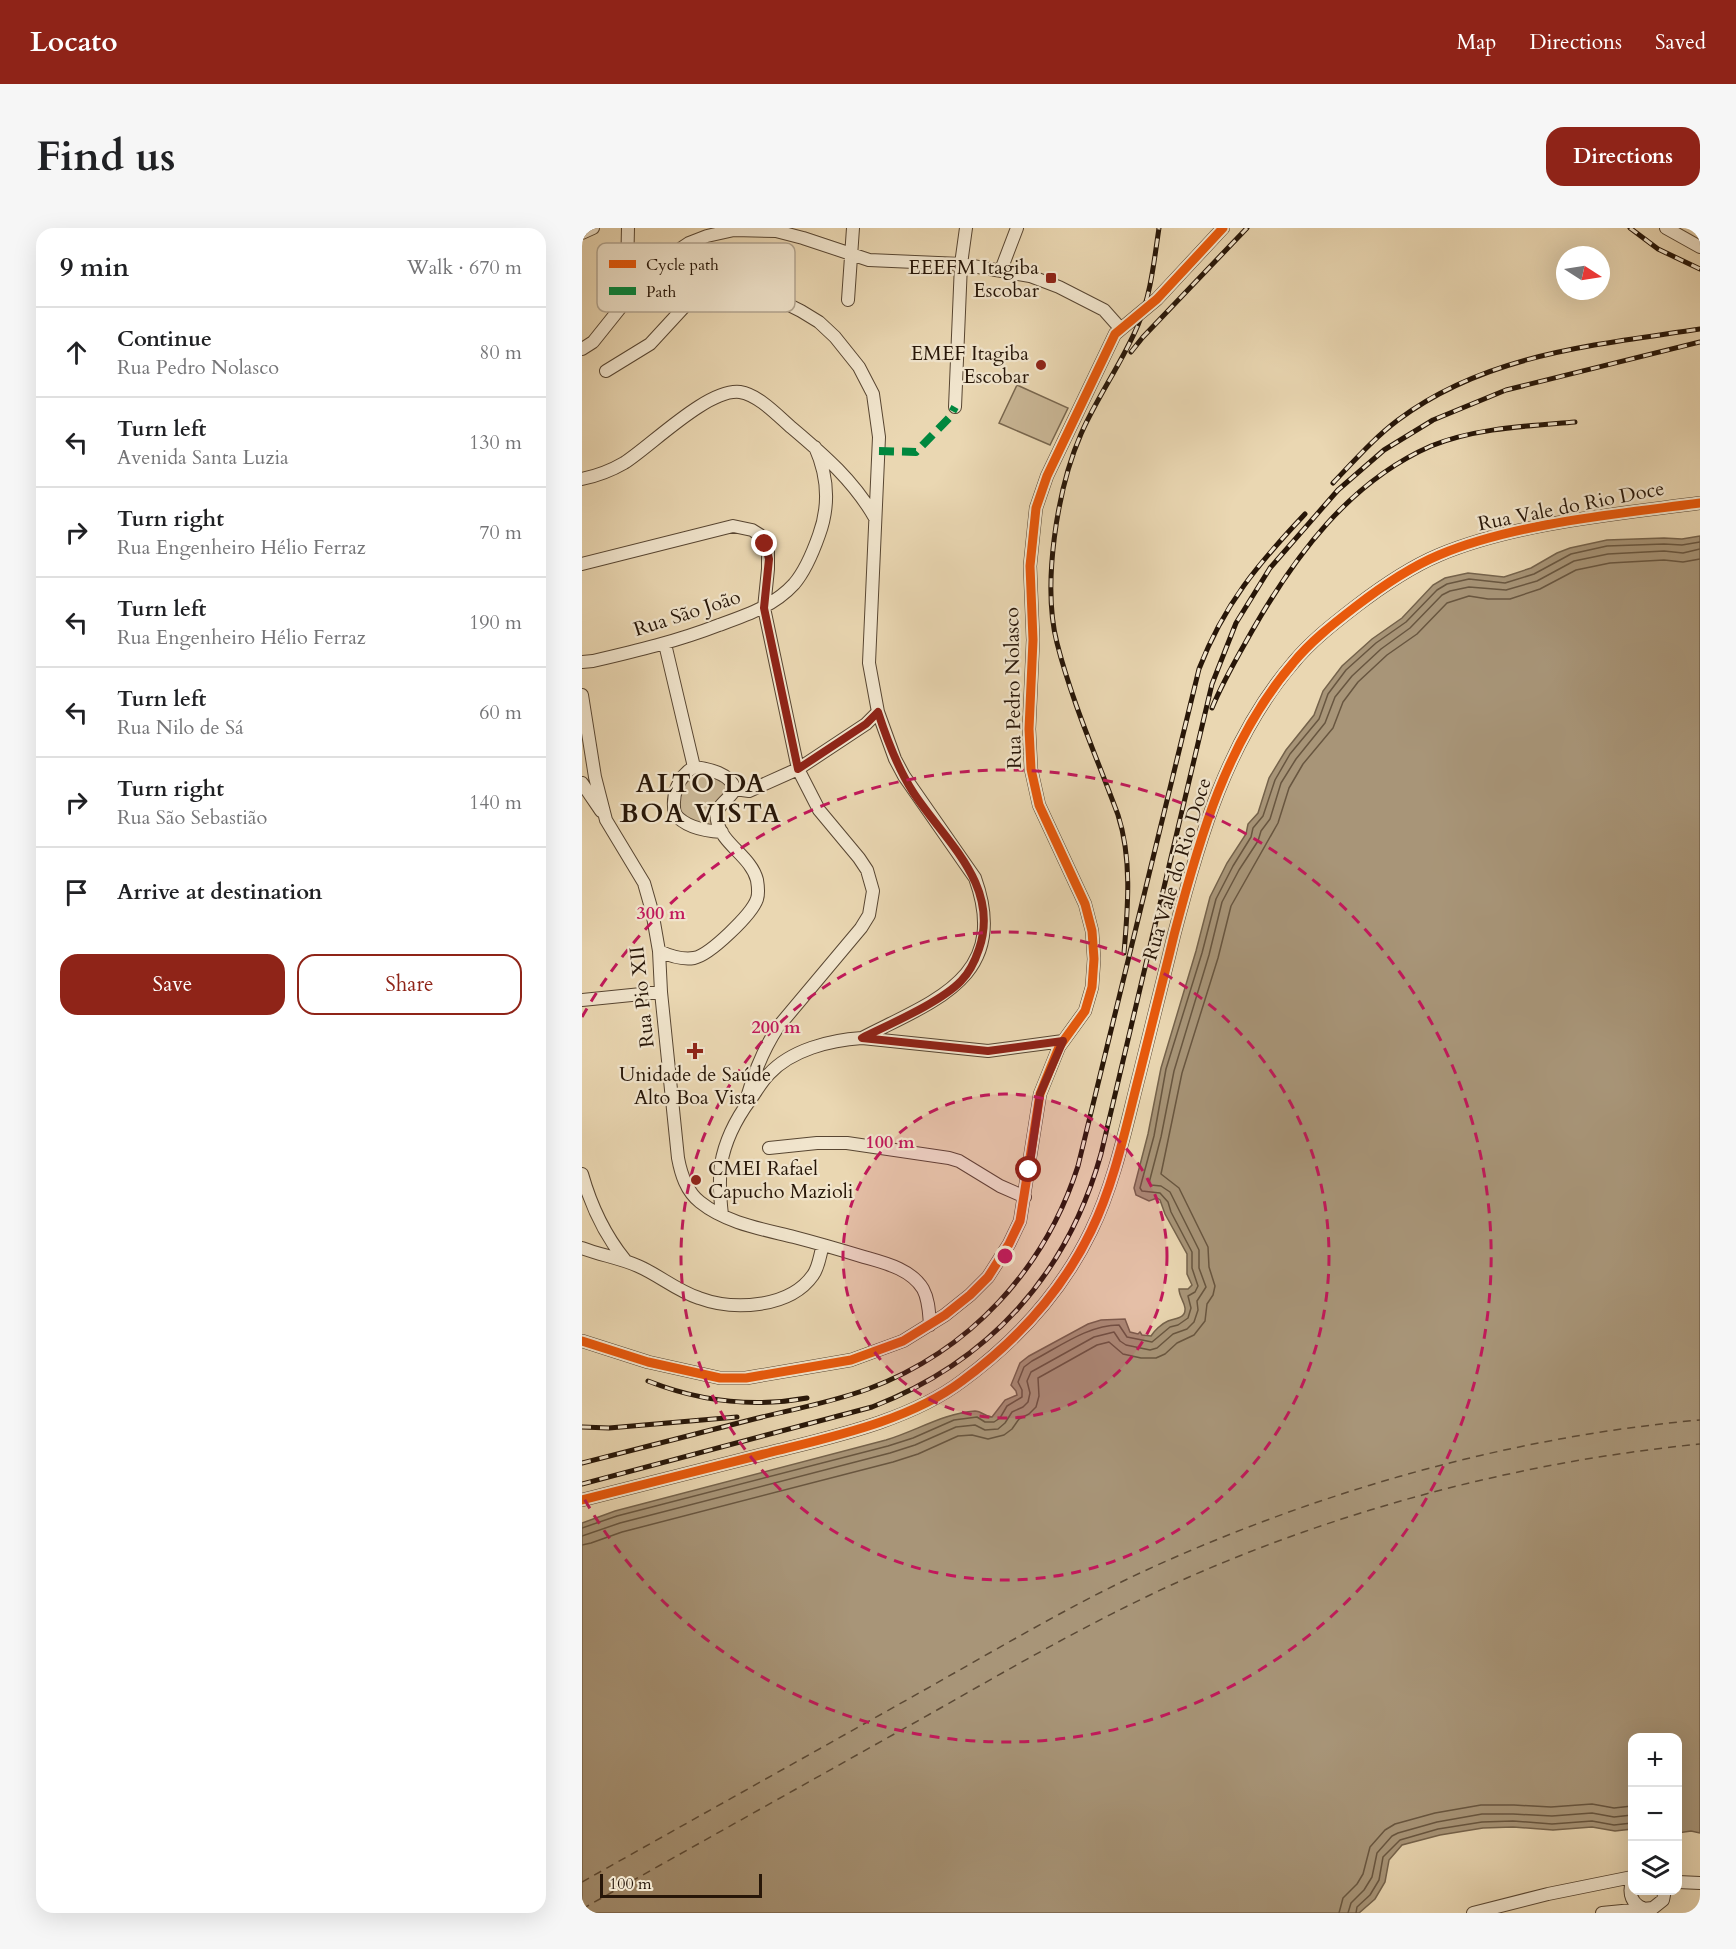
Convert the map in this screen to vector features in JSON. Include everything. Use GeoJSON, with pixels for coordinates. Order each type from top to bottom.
{"type":"FeatureCollection","features":[{"type":"Feature","properties":{"kind":"street"},"geometry":{"type":"LineString","coordinates":[[582,233],[593,228]]}},
{"type":"Feature","properties":{"kind":"street"},"geometry":{"type":"LineString","coordinates":[[628,228],[629,243]]}},
{"type":"Feature","properties":{"kind":"street"},"geometry":{"type":"LineString","coordinates":[[848,300],[853,228]]}},
{"type":"Feature","properties":{"kind":"street"},"geometry":{"type":"LineString","coordinates":[[955,407],[961,264],[966,228]]}},
{"type":"Feature","properties":{"kind":"street"},"geometry":{"type":"LineString","coordinates":[[1001,270],[1017,228]]}},
{"type":"Feature","properties":{"kind":"street","name":"Rua Pedro Nolasco"},"geometry":{"type":"LineString","coordinates":[[582,1341],[648,1362],[734,1379],[851,1360],[892,1346],[930,1325],[970,1295],[988,1277],[1013,1237],[1020,1221],[1040,1094],[1063,1041],[1085,1011],[1094,972],[1094,944],[1085,904],[1039,805],[1031,769],[1029,729],[1033,640],[1030,566],[1036,508],[1043,484],[1120,328],[1157,299],[1223,228]]}},
{"type":"Feature","properties":{"kind":"street"},"geometry":{"type":"LineString","coordinates":[[1666,228],[1700,247]]}},
{"type":"Feature","properties":{"kind":"street"},"geometry":{"type":"LineString","coordinates":[[689,243],[734,230],[776,231],[803,237],[851,255],[881,261],[961,264],[1001,270],[1044,281],[1077,295],[1104,310],[1120,328]]}},
{"type":"Feature","properties":{"kind":"street"},"geometry":{"type":"LineString","coordinates":[[795,308],[819,322],[847,351],[867,380],[873,394],[879,437],[869,663],[878,712],[903,776],[975,878],[981,895],[984,925],[977,956],[962,981],[946,994],[862,1038]]}},
{"type":"Feature","properties":{"kind":"street"},"geometry":{"type":"LineString","coordinates":[[613,319],[617,312]]}},
{"type":"Feature","properties":{"kind":"street"},"geometry":{"type":"LineString","coordinates":[[582,349],[593,342],[618,312]]}},
{"type":"Feature","properties":{"kind":"street"},"geometry":{"type":"LineString","coordinates":[[606,371],[650,344],[678,312]]}},
{"type":"Feature","properties":{"kind":"street"},"geometry":{"type":"LineString","coordinates":[[582,479],[624,463],[700,406],[733,392],[741,393],[759,401],[846,476],[876,519]]}},
{"type":"Feature","properties":{"kind":"street","name":"Rua São João"},"geometry":{"type":"LineString","coordinates":[[582,662],[593,662],[664,644],[764,608],[789,588],[803,571],[823,525],[826,510],[825,479],[821,461],[814,447]]}},
{"type":"Feature","properties":{"kind":"street","name":"Rua Vale do Rio Doce"},"geometry":{"type":"LineString","coordinates":[[582,1500],[851,1430],[921,1405],[957,1385],[1001,1349],[1039,1309],[1076,1260],[1097,1218],[1118,1159],[1182,905],[1209,815],[1229,764],[1254,716],[1295,660],[1321,635],[1398,576],[1450,551],[1509,534],[1560,524],[1700,503]]}},
{"type":"Feature","properties":{"kind":"street"},"geometry":{"type":"LineString","coordinates":[[582,564],[734,526],[743,527],[760,535],[768,550],[764,608],[798,769],[819,810],[867,870],[873,891],[869,915],[851,942],[778,1027],[768,1042],[753,1074],[744,1108]]}},
{"type":"Feature","properties":{"kind":"street"},"geometry":{"type":"LineString","coordinates":[[664,644],[694,767]]}},
{"type":"Feature","properties":{"kind":"street","name":"Rua Pio XII"},"geometry":{"type":"LineString","coordinates":[[582,695],[595,777],[606,820],[644,883],[649,897],[659,951],[661,992],[680,1170],[684,1181],[698,1201],[745,1225],[823,1245],[903,1270],[923,1289],[928,1302],[930,1325]]}},
{"type":"Feature","properties":{"kind":"street"},"geometry":{"type":"LineString","coordinates":[[735,789],[749,791],[798,769],[866,724],[878,712]]}},
{"type":"Feature","properties":{"kind":"street"},"geometry":{"type":"LineString","coordinates":[[722,832],[708,831],[686,823],[675,813],[673,799],[686,773],[694,767],[710,770],[723,776],[733,784],[735,789]]}},
{"type":"Feature","properties":{"kind":"street"},"geometry":{"type":"LineString","coordinates":[[582,783],[606,820]]}},
{"type":"Feature","properties":{"kind":"street"},"geometry":{"type":"LineString","coordinates":[[659,951],[681,958],[702,956],[720,942],[753,906],[757,898],[758,890],[752,868],[722,832],[716,818],[719,807],[735,789]]}},
{"type":"Feature","properties":{"kind":"street"},"geometry":{"type":"LineString","coordinates":[[582,1000],[661,992]]}},
{"type":"Feature","properties":{"kind":"street"},"geometry":{"type":"LineString","coordinates":[[722,1215],[721,1165],[730,1134],[744,1108],[767,1076],[789,1059],[833,1042],[862,1038],[988,1051],[1063,1041]]}},
{"type":"Feature","properties":{"kind":"street"},"geometry":{"type":"LineString","coordinates":[[769,1148],[817,1143],[847,1143],[950,1158],[1024,1197]]}},
{"type":"Feature","properties":{"kind":"street"},"geometry":{"type":"LineString","coordinates":[[582,1174],[589,1199],[601,1225],[625,1260]]}},
{"type":"Feature","properties":{"kind":"street"},"geometry":{"type":"LineString","coordinates":[[582,1248],[625,1260],[699,1298],[714,1303],[746,1305],[785,1297],[801,1287],[814,1274],[823,1245]]}},
{"type":"Feature","properties":{"kind":"street"},"geometry":{"type":"LineString","coordinates":[[1473,1913],[1548,1894],[1628,1878]]}},
{"type":"Feature","properties":{"kind":"street"},"geometry":{"type":"LineString","coordinates":[[1682,1882],[1700,1883]]}},
{"type":"Feature","properties":{"kind":"street"},"geometry":{"type":"LineString","coordinates":[[1631,1895],[1637,1906],[1650,1910]]}},
{"type":"Feature","properties":{"kind":"street"},"geometry":{"type":"LineString","coordinates":[[1602,1913],[1650,1910],[1662,1902],[1664,1895]]}},
{"type":"Feature","properties":{"kind":"shaded area"},"geometry":{"type":"Polygon","coordinates":[[[1017,385],[1068,408],[1050,445],[999,423],[1017,385]]]}},
{"type":"Feature","properties":{"kind":"shaded area"},"geometry":{"type":"Polygon","coordinates":[[[699,774],[717,777],[729,790],[713,807],[713,825],[689,820],[680,808],[682,788],[692,777],[699,774]]]}},
{"type":"Feature","properties":{"kind":"water"},"geometry":{"type":"Polygon","coordinates":[[[1700,536],[1700,1833],[1682,1832],[1682,1733],[1628,1733],[1628,1829],[1615,1831],[1592,1827],[1553,1830],[1513,1827],[1483,1828],[1440,1835],[1402,1845],[1389,1860],[1385,1882],[1375,1899],[1359,1913],[582,1913],[582,1523],[615,1511],[886,1440],[952,1415],[975,1411],[992,1417],[1005,1400],[1017,1395],[1011,1385],[1020,1363],[1088,1324],[1101,1320],[1125,1319],[1130,1332],[1138,1334],[1140,1332],[1142,1335],[1151,1336],[1163,1324],[1182,1316],[1185,1308],[1179,1289],[1188,1289],[1192,1285],[1187,1274],[1187,1254],[1160,1200],[1157,1198],[1149,1201],[1136,1195],[1134,1188],[1148,1134],[1161,1068],[1210,897],[1227,863],[1246,834],[1248,824],[1258,813],[1269,778],[1286,750],[1314,715],[1323,691],[1342,666],[1372,639],[1402,618],[1433,585],[1445,578],[1468,573],[1504,577],[1531,568],[1570,548],[1607,540],[1682,539],[1700,536]]]}},
{"type":"Feature","properties":{"kind":"ferry route"},"geometry":{"type":"LineString","coordinates":[[582,1882],[1056,1616],[1140,1573],[1206,1544],[1343,1493],[1414,1472],[1556,1440],[1628,1428],[1700,1420]]}},
{"type":"Feature","properties":{"kind":"ferry route"},"geometry":{"type":"LineString","coordinates":[[582,1909],[1062,1640],[1162,1589],[1256,1549],[1380,1507],[1507,1474],[1635,1452],[1700,1444]]}},
{"type":"Feature","properties":{"kind":"railway"},"geometry":{"type":"LineString","coordinates":[[1124,953],[1128,883],[1122,831],[1077,708],[1057,643],[1051,594],[1052,566],[1059,509],[1072,456],[1087,420],[1138,325],[1149,289],[1159,228]]}},
{"type":"Feature","properties":{"kind":"railway"},"geometry":{"type":"LineString","coordinates":[[1131,352],[1247,228]]}},
{"type":"Feature","properties":{"kind":"railway"},"geometry":{"type":"LineString","coordinates":[[1630,228],[1658,249],[1700,269]]}},
{"type":"Feature","properties":{"kind":"railway"},"geometry":{"type":"LineString","coordinates":[[1333,483],[1372,442],[1398,420],[1432,398],[1468,380],[1505,366],[1582,347],[1700,329]]}},
{"type":"Feature","properties":{"kind":"railway"},"geometry":{"type":"LineString","coordinates":[[582,1484],[872,1407],[914,1388],[952,1366],[987,1339],[1018,1309],[1044,1275],[1067,1238],[1086,1198],[1101,1154],[1212,684],[1236,623],[1270,568],[1338,490],[1384,450],[1433,420],[1506,390],[1700,342]]}},
{"type":"Feature","properties":{"kind":"railway"},"geometry":{"type":"LineString","coordinates":[[1212,708],[1241,650],[1269,603],[1306,549],[1327,524],[1374,480],[1402,461],[1431,446],[1465,435],[1575,422]]}},
{"type":"Feature","properties":{"kind":"railway"},"geometry":{"type":"LineString","coordinates":[[582,1463],[827,1402],[868,1389],[905,1373],[939,1353],[971,1329],[999,1302],[1024,1272],[1046,1239],[1064,1204],[1078,1166],[1199,669],[1231,605],[1257,568],[1305,514]]}},
{"type":"Feature","properties":{"kind":"railway"},"geometry":{"type":"LineString","coordinates":[[648,1381],[687,1394],[726,1401],[766,1402],[807,1398]]}},
{"type":"Feature","properties":{"kind":"railway"},"geometry":{"type":"LineString","coordinates":[[582,1427],[609,1428],[737,1417]]}},
{"type":"Feature","properties":{"kind":"marked path"},"geometry":{"type":"LineString","coordinates":[[879,451],[916,452],[949,418],[955,407]]}},
{"type":"Feature","properties":{"kind":"cycle path"},"geometry":{"type":"LineString","coordinates":[[582,1341],[648,1362],[720,1378],[746,1378],[851,1360],[903,1341],[945,1315],[988,1277],[1009,1244],[1020,1221],[1040,1094],[1059,1047],[1085,1011],[1092,987],[1094,959],[1092,931],[1085,904],[1039,805],[1031,769],[1029,729],[1033,640],[1030,566],[1036,508],[1047,476],[1115,334],[1157,299],[1223,228]]}},
{"type":"Feature","properties":{"kind":"cycle path"},"geometry":{"type":"LineString","coordinates":[[582,1500],[869,1426],[918,1407],[941,1395],[982,1366],[1000,1350],[1036,1314],[1051,1295],[1091,1231],[1107,1193],[1119,1153],[1174,935],[1205,827],[1218,792],[1250,724],[1293,663],[1322,634],[1385,585],[1439,555],[1469,544],[1533,527],[1700,503]]}},
{"type":"Feature","properties":{"kind":"place","name":"EEEFM Itagiba Escobar"},"geometry":{"type":"Point","coordinates":[1051,278]}},
{"type":"Feature","properties":{"kind":"place","name":"EMEF Itagiba Escobar"},"geometry":{"type":"Point","coordinates":[1041,365]}},
{"type":"Feature","properties":{"kind":"place","name":"Unidade de Saúde Alto Boa Vista"},"geometry":{"type":"Point","coordinates":[695,1051]}},
{"type":"Feature","properties":{"kind":"place","name":"CMEI Rafael Capucho Mazioli"},"geometry":{"type":"Point","coordinates":[696,1180]}},
{"type":"Feature","properties":{"kind":"district","name":"ALTO DA BOA VISTA"},"geometry":{"type":"Point","coordinates":[701,798]}},
{"type":"Feature","properties":{"kind":"route"},"geometry":{"type":"LineString","coordinates":[[765,544],[769,559],[764,608],[798,769],[866,724],[878,712],[903,776],[962,857],[975,878],[981,895],[984,925],[982,940],[977,956],[962,981],[946,994],[862,1038],[882,1042],[988,1051],[1019,1048],[1048,1041],[1063,1041],[1044,1082],[1037,1105],[1029,1170]]}}]}
